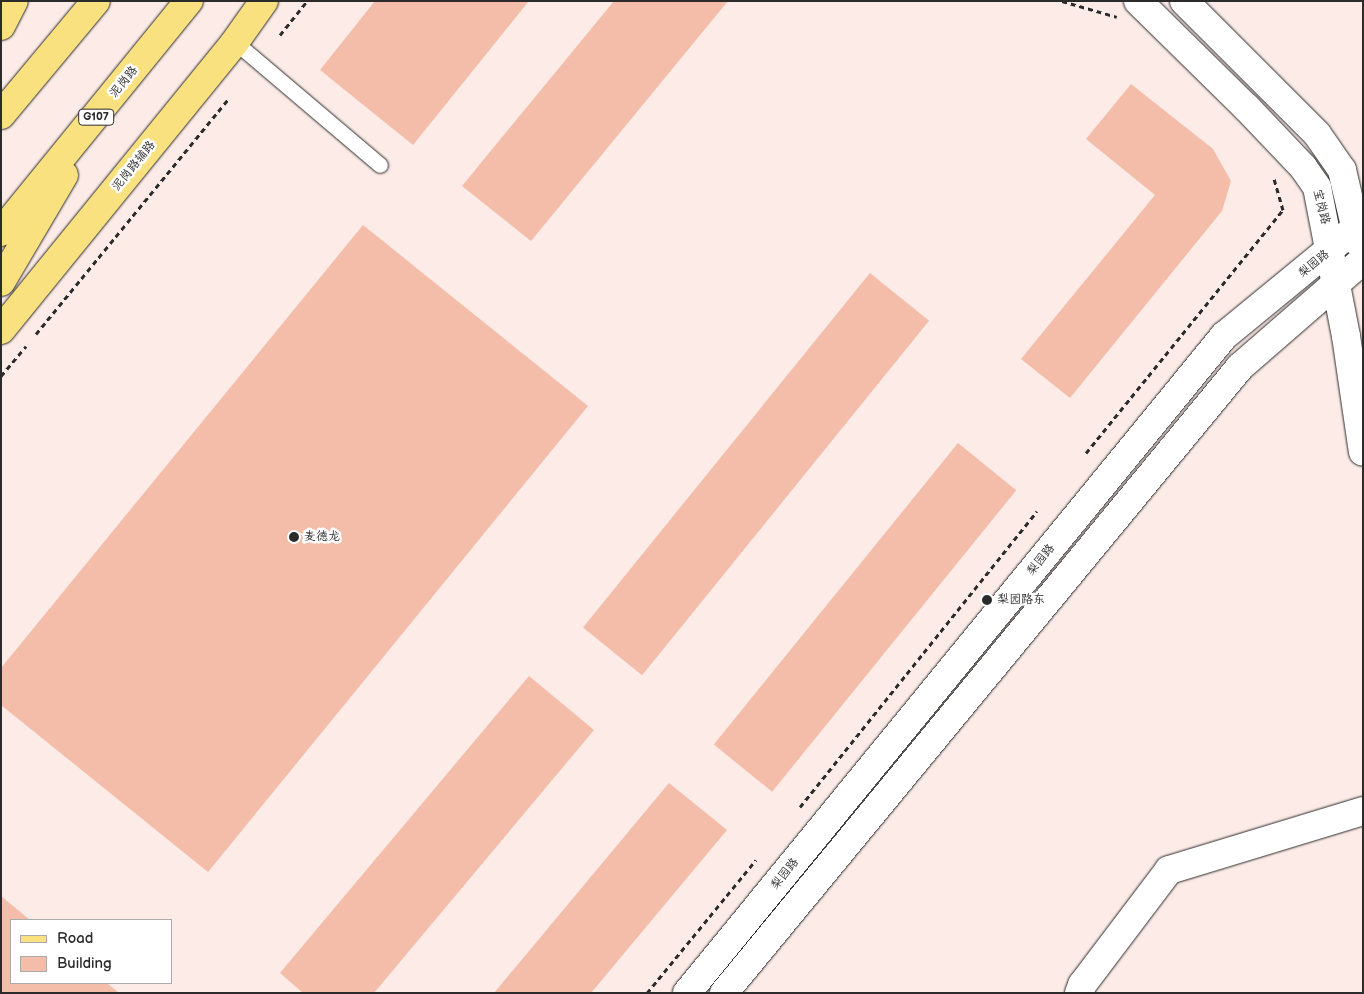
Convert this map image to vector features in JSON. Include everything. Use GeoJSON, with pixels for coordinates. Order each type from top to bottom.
{"type":"FeatureCollection","features":[{"type":"Feature","properties":{"kind":"main road"},"geometry":{"type":"LineString","coordinates":[[1,26],[14,1]]}},
{"type":"Feature","properties":{"kind":"main road"},"geometry":{"type":"LineString","coordinates":[[1,115],[96,1]]}},
{"type":"Feature","properties":{"kind":"main road","name":"泥岗路"},"geometry":{"type":"LineString","coordinates":[[1,232],[91,124],[189,1]]}},
{"type":"Feature","properties":{"kind":"main road","name":"泥岗路辅路"},"geometry":{"type":"LineString","coordinates":[[1,330],[235,42],[264,1]]}},
{"type":"Feature","properties":{"kind":"main road"},"geometry":{"type":"LineString","coordinates":[[1,282],[45,210],[91,124]]}},
{"type":"Feature","properties":{"kind":"street"},"geometry":{"type":"LineString","coordinates":[[1121,1],[1146,9]]}},
{"type":"Feature","properties":{"kind":"street"},"geometry":{"type":"LineString","coordinates":[[1185,2],[1317,134],[1342,170],[1359,225],[1363,256]]}},
{"type":"Feature","properties":{"kind":"street","name":"宝岗路"},"geometry":{"type":"LineString","coordinates":[[1146,9],[1303,167],[1317,187],[1331,251],[1363,452]]}},
{"type":"Feature","properties":{"kind":"street","name":"梨园路"},"geometry":{"type":"LineString","coordinates":[[687,993],[1224,336],[1331,251],[1359,225]]}},
{"type":"Feature","properties":{"kind":"street"},"geometry":{"type":"LineString","coordinates":[[724,993],[1240,367],[1363,260]]}},
{"type":"Feature","properties":{"kind":"street"},"geometry":{"type":"LineString","coordinates":[[1080,993],[1082,985],[1169,870],[1363,811]]}},
{"type":"Feature","properties":{"kind":"lane"},"geometry":{"type":"LineString","coordinates":[[235,42],[380,165]]}},
{"type":"Feature","properties":{"kind":"path"},"geometry":{"type":"LineString","coordinates":[[280,35],[307,1]]}},
{"type":"Feature","properties":{"kind":"path"},"geometry":{"type":"LineString","coordinates":[[1,376],[229,98]]}},
{"type":"Feature","properties":{"kind":"path"},"geometry":{"type":"LineString","coordinates":[[1086,454],[1283,210]]}},
{"type":"Feature","properties":{"kind":"path"},"geometry":{"type":"LineString","coordinates":[[800,807],[1037,511]]}},
{"type":"Feature","properties":{"kind":"path"},"geometry":{"type":"LineString","coordinates":[[647,993],[756,860]]}},
{"type":"Feature","properties":{"kind":"building"},"geometry":{"type":"Polygon","coordinates":[[[375,1],[529,1],[413,145],[320,70],[375,1]]]}},
{"type":"Feature","properties":{"kind":"building"},"geometry":{"type":"Polygon","coordinates":[[[614,1],[728,1],[531,241],[462,186],[614,1]]]}},
{"type":"Feature","properties":{"kind":"building"},"geometry":{"type":"Polygon","coordinates":[[[1131,84],[1213,149],[1231,181],[1222,211],[1070,398],[1021,359],[1155,195],[1086,139],[1131,84]]]}},
{"type":"Feature","properties":{"kind":"building","name":"麦德龙"},"geometry":{"type":"Polygon","coordinates":[[[363,225],[588,406],[208,872],[1,705],[1,668],[363,225]]]}},
{"type":"Feature","properties":{"kind":"building"},"geometry":{"type":"Polygon","coordinates":[[[870,273],[929,321],[642,675],[583,627],[870,273]]]}},
{"type":"Feature","properties":{"kind":"building"},"geometry":{"type":"Polygon","coordinates":[[[958,443],[1016,490],[772,792],[714,745],[958,443]]]}},
{"type":"Feature","properties":{"kind":"building"},"geometry":{"type":"Polygon","coordinates":[[[529,676],[594,730],[374,993],[303,993],[280,973],[529,676]]]}},
{"type":"Feature","properties":{"kind":"building"},"geometry":{"type":"Polygon","coordinates":[[[669,783],[727,830],[591,993],[494,993],[669,783]]]}},
{"type":"Feature","properties":{"kind":"building"},"geometry":{"type":"Polygon","coordinates":[[[1,896],[29,919],[10,919],[10,984],[108,984],[119,993],[1,993],[1,896]]]}},
{"type":"Feature","properties":{"kind":"place","name":"麦德龙"},"geometry":{"type":"Point","coordinates":[294,537]}},
{"type":"Feature","properties":{"kind":"place","name":"梨园路东"},"geometry":{"type":"Point","coordinates":[987,600]}}]}
